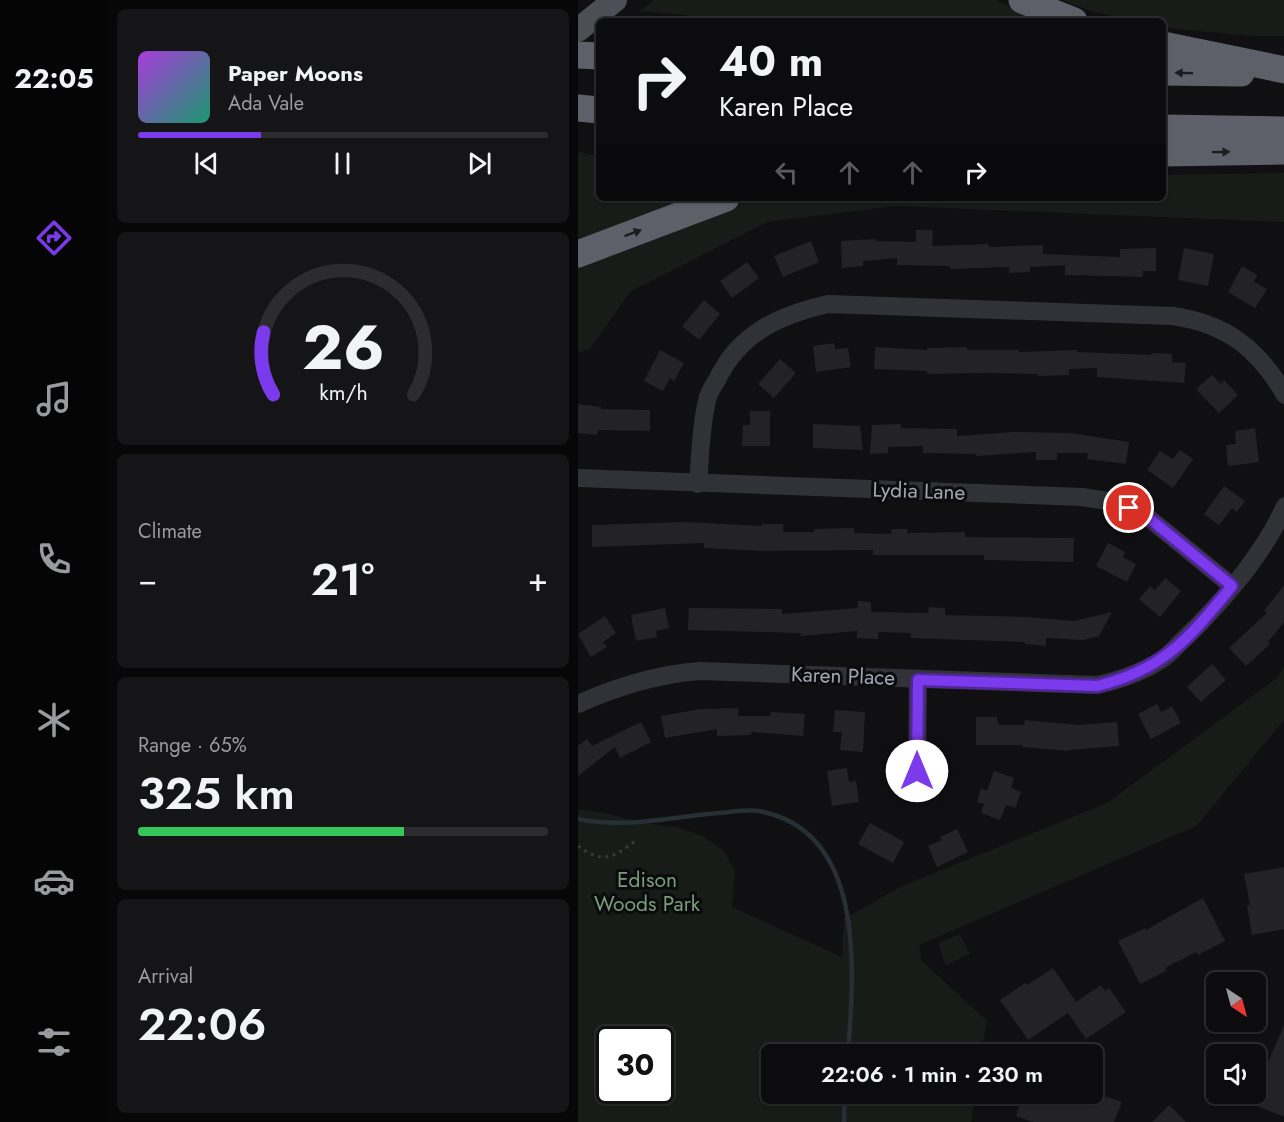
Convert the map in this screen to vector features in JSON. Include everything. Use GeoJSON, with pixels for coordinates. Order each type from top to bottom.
{"type":"FeatureCollection","features":[{"type":"Feature","properties":{"kind":"highway"},"geometry":{"type":"LineString","coordinates":[[1022,0],[1067,18]]}},
{"type":"Feature","properties":{"kind":"highway"},"geometry":{"type":"LineString","coordinates":[[1166,46],[1284,72]]}},
{"type":"Feature","properties":{"kind":"highway"},"geometry":{"type":"LineString","coordinates":[[578,55],[596,56]]}},
{"type":"Feature","properties":{"kind":"highway"},"geometry":{"type":"LineString","coordinates":[[1166,72],[1284,72]]}},
{"type":"Feature","properties":{"kind":"highway"},"geometry":{"type":"LineString","coordinates":[[578,108],[596,110]]}},
{"type":"Feature","properties":{"kind":"highway"},"geometry":{"type":"LineString","coordinates":[[1166,128],[1284,130]]}},
{"type":"Feature","properties":{"kind":"highway"},"geometry":{"type":"LineString","coordinates":[[1166,153],[1284,151]]}},
{"type":"Feature","properties":{"kind":"highway"},"geometry":{"type":"LineString","coordinates":[[578,254],[718,201]]}},
{"type":"Feature","properties":{"kind":"main road"},"geometry":{"type":"LineString","coordinates":[[578,30],[610,4]]}},
{"type":"Feature","properties":{"kind":"street"},"geometry":{"type":"LineString","coordinates":[[698,484],[707,399],[722,368],[739,347],[762,328],[797,312],[827,304],[1172,316],[1192,319],[1211,324],[1278,368],[1284,395]]}},
{"type":"Feature","properties":{"kind":"street","name":"Lydia Lane"},"geometry":{"type":"LineString","coordinates":[[578,478],[1082,497],[1114,502],[1144,514],[1232,586]]}},
{"type":"Feature","properties":{"kind":"street","name":"Karen Place"},"geometry":{"type":"LineString","coordinates":[[578,704],[611,689],[649,677],[692,671],[1097,686],[1116,681],[1137,674],[1164,659],[1203,621],[1269,537],[1284,506]]}},
{"type":"Feature","properties":{"kind":"street"},"geometry":{"type":"LineString","coordinates":[[917,771],[918,680]]}},
{"type":"Feature","properties":{"kind":"path"},"geometry":{"type":"LineString","coordinates":[[578,846],[595,856],[608,858],[616,856],[635,842]]}},
{"type":"Feature","properties":{"kind":"green space"},"geometry":{"type":"Polygon","coordinates":[[[653,0],[996,0],[1035,18],[715,18],[640,11],[653,0]]]}},
{"type":"Feature","properties":{"kind":"green space"},"geometry":{"type":"Polygon","coordinates":[[[1063,0],[1284,0],[1284,36],[1252,36],[1166,28],[1166,18],[1125,18],[1087,9],[1063,0]]]}},
{"type":"Feature","properties":{"kind":"green space"},"geometry":{"type":"Polygon","coordinates":[[[578,152],[596,155],[596,201],[688,201],[578,246],[578,152]]]}},
{"type":"Feature","properties":{"kind":"green space"},"geometry":{"type":"Polygon","coordinates":[[[1284,173],[1284,222],[896,206],[767,222],[630,292],[589,350],[578,352],[578,267],[741,203],[750,201],[1166,201],[1166,175],[1284,173]]]}},
{"type":"Feature","properties":{"kind":"green space","name":"Edison Woods Park"},"geometry":{"type":"Polygon","coordinates":[[[1284,666],[1284,720],[1196,826],[919,945],[922,961],[987,1021],[983,1044],[761,1044],[761,1104],[974,1104],[971,1122],[578,1122],[578,809],[643,823],[676,827],[703,836],[724,851],[735,871],[732,907],[842,957],[844,919],[900,887],[1107,803],[1277,678],[1284,666]]]}},
{"type":"Feature","properties":{"kind":"green space"},"geometry":{"type":"Polygon","coordinates":[[[960,934],[970,954],[946,965],[938,943],[960,934]]]}},
{"type":"Feature","properties":{"kind":"building"},"geometry":{"type":"Polygon","coordinates":[[[916,230],[933,230],[932,246],[1043,245],[1043,254],[1120,257],[1120,249],[1156,248],[1156,271],[1143,271],[1143,277],[1065,275],[1065,265],[1030,267],[1030,272],[1009,273],[1009,267],[950,269],[950,266],[897,265],[897,258],[863,261],[863,266],[842,268],[841,241],[876,239],[876,241],[916,242],[916,230]]]}},
{"type":"Feature","properties":{"kind":"building"},"geometry":{"type":"Polygon","coordinates":[[[811,241],[819,262],[783,277],[774,256],[811,241]]]}},
{"type":"Feature","properties":{"kind":"building"},"geometry":{"type":"Polygon","coordinates":[[[1184,248],[1214,254],[1208,286],[1178,280],[1184,248]]]}},
{"type":"Feature","properties":{"kind":"building"},"geometry":{"type":"Polygon","coordinates":[[[747,262],[759,278],[732,298],[720,281],[747,262]]]}},
{"type":"Feature","properties":{"kind":"building"},"geometry":{"type":"Polygon","coordinates":[[[1242,266],[1257,275],[1254,282],[1267,289],[1255,308],[1228,292],[1242,266]]]}},
{"type":"Feature","properties":{"kind":"building"},"geometry":{"type":"Polygon","coordinates":[[[704,300],[720,314],[699,340],[682,326],[704,300]]]}},
{"type":"Feature","properties":{"kind":"building"},"geometry":{"type":"Polygon","coordinates":[[[834,343],[835,349],[848,348],[851,367],[816,372],[813,346],[834,343]]]}},
{"type":"Feature","properties":{"kind":"building"},"geometry":{"type":"Polygon","coordinates":[[[875,347],[927,350],[927,348],[967,347],[967,350],[1019,350],[1019,352],[1077,350],[1077,352],[1172,354],[1172,362],[1186,363],[1184,383],[1097,377],[1097,368],[1069,369],[1069,375],[927,374],[927,371],[874,369],[875,347]]]}},
{"type":"Feature","properties":{"kind":"building"},"geometry":{"type":"Polygon","coordinates":[[[660,350],[684,363],[674,381],[670,378],[663,391],[644,381],[660,350]]]}},
{"type":"Feature","properties":{"kind":"building"},"geometry":{"type":"Polygon","coordinates":[[[780,359],[796,373],[774,398],[758,384],[780,359]]]}},
{"type":"Feature","properties":{"kind":"building"},"geometry":{"type":"Polygon","coordinates":[[[1212,375],[1221,384],[1224,380],[1238,395],[1219,413],[1196,389],[1212,375]]]}},
{"type":"Feature","properties":{"kind":"building"},"geometry":{"type":"Polygon","coordinates":[[[578,404],[601,407],[601,409],[650,410],[650,431],[598,430],[597,435],[578,433],[578,404]]]}},
{"type":"Feature","properties":{"kind":"building"},"geometry":{"type":"Polygon","coordinates":[[[750,411],[770,411],[770,446],[742,446],[743,425],[750,425],[750,411]]]}},
{"type":"Feature","properties":{"kind":"building"},"geometry":{"type":"Polygon","coordinates":[[[813,424],[860,426],[863,450],[813,448],[813,424]]]}},
{"type":"Feature","properties":{"kind":"building"},"geometry":{"type":"Polygon","coordinates":[[[901,424],[901,428],[957,429],[957,436],[1014,432],[1070,433],[1129,442],[1126,464],[1087,459],[1088,453],[1057,453],[1057,460],[1036,460],[1036,452],[976,456],[976,454],[923,453],[923,446],[888,447],[888,453],[870,454],[872,425],[901,424]]]}},
{"type":"Feature","properties":{"kind":"building"},"geometry":{"type":"Polygon","coordinates":[[[1255,428],[1259,462],[1228,466],[1226,445],[1236,444],[1235,431],[1255,428]]]}},
{"type":"Feature","properties":{"kind":"building"},"geometry":{"type":"Polygon","coordinates":[[[1180,450],[1193,459],[1173,488],[1147,470],[1160,451],[1173,459],[1180,450]]]}},
{"type":"Feature","properties":{"kind":"building"},"geometry":{"type":"Polygon","coordinates":[[[1224,486],[1245,501],[1237,512],[1232,508],[1219,525],[1204,514],[1224,486]]]}},
{"type":"Feature","properties":{"kind":"building"},"geometry":{"type":"Polygon","coordinates":[[[685,522],[762,526],[762,524],[783,524],[783,532],[854,528],[854,533],[891,534],[892,529],[907,529],[907,533],[965,532],[965,537],[1074,538],[1073,562],[984,560],[984,555],[873,555],[873,550],[762,551],[704,548],[704,543],[592,547],[592,525],[685,522]]]}},
{"type":"Feature","properties":{"kind":"building"},"geometry":{"type":"Polygon","coordinates":[[[1108,543],[1125,552],[1123,557],[1136,564],[1127,582],[1096,566],[1108,543]]]}},
{"type":"Feature","properties":{"kind":"building"},"geometry":{"type":"Polygon","coordinates":[[[1165,578],[1181,591],[1160,617],[1139,599],[1150,586],[1155,590],[1165,578]]]}},
{"type":"Feature","properties":{"kind":"building"},"geometry":{"type":"Polygon","coordinates":[[[1285,584],[1285,621],[1268,642],[1270,644],[1246,666],[1229,648],[1267,613],[1264,611],[1285,584]]]}},
{"type":"Feature","properties":{"kind":"building"},"geometry":{"type":"Polygon","coordinates":[[[858,601],[871,602],[871,612],[928,613],[929,607],[945,608],[945,615],[1027,617],[1074,621],[1112,612],[1099,636],[1083,640],[1046,638],[1046,646],[1025,644],[1025,642],[911,638],[911,633],[878,632],[878,639],[857,638],[857,631],[801,636],[801,633],[688,630],[689,608],[782,609],[782,614],[858,608],[858,601]]]}},
{"type":"Feature","properties":{"kind":"building"},"geometry":{"type":"Polygon","coordinates":[[[665,608],[669,628],[656,631],[657,637],[636,641],[631,615],[665,608]]]}},
{"type":"Feature","properties":{"kind":"building"},"geometry":{"type":"Polygon","coordinates":[[[605,616],[616,633],[603,642],[607,647],[591,657],[578,634],[605,616]]]}},
{"type":"Feature","properties":{"kind":"building"},"geometry":{"type":"Polygon","coordinates":[[[1212,664],[1226,680],[1201,702],[1187,687],[1212,664]]]}},
{"type":"Feature","properties":{"kind":"building"},"geometry":{"type":"Polygon","coordinates":[[[1157,704],[1161,712],[1172,706],[1181,723],[1151,739],[1138,714],[1157,704]]]}},
{"type":"Feature","properties":{"kind":"building"},"geometry":{"type":"Polygon","coordinates":[[[738,708],[738,716],[770,716],[771,712],[805,714],[803,736],[751,732],[751,735],[717,736],[717,729],[665,738],[661,716],[701,709],[738,708]]]}},
{"type":"Feature","properties":{"kind":"building"},"geometry":{"type":"Polygon","coordinates":[[[835,710],[865,712],[863,752],[840,750],[842,732],[833,732],[835,710]]]}},
{"type":"Feature","properties":{"kind":"building"},"geometry":{"type":"Polygon","coordinates":[[[976,717],[997,717],[998,725],[1024,725],[1025,720],[1078,725],[1117,722],[1119,746],[1069,751],[1022,747],[1022,745],[976,745],[976,717]]]}},
{"type":"Feature","properties":{"kind":"building"},"geometry":{"type":"Polygon","coordinates":[[[641,722],[651,742],[620,758],[615,747],[578,776],[578,746],[587,739],[592,746],[641,722]]]}},
{"type":"Feature","properties":{"kind":"building"},"geometry":{"type":"Polygon","coordinates":[[[847,768],[849,782],[856,781],[859,802],[832,806],[827,771],[847,768]]]}},
{"type":"Feature","properties":{"kind":"building"},"geometry":{"type":"Polygon","coordinates":[[[994,771],[1014,778],[1011,788],[1021,792],[1015,808],[1006,805],[1000,820],[981,813],[984,804],[977,802],[981,788],[987,791],[994,771]]]}},
{"type":"Feature","properties":{"kind":"building"},"geometry":{"type":"Polygon","coordinates":[[[870,823],[904,842],[893,863],[858,844],[870,823]]]}},
{"type":"Feature","properties":{"kind":"building"},"geometry":{"type":"Polygon","coordinates":[[[957,829],[968,852],[937,867],[928,846],[942,840],[940,837],[957,829]]]}},
{"type":"Feature","properties":{"kind":"building"},"geometry":{"type":"Polygon","coordinates":[[[1285,867],[1285,929],[1252,935],[1247,905],[1250,905],[1244,874],[1285,867]]]}},
{"type":"Feature","properties":{"kind":"building"},"geometry":{"type":"Polygon","coordinates":[[[1203,898],[1225,941],[1198,955],[1196,952],[1140,984],[1118,941],[1145,928],[1146,930],[1203,898]]]}},
{"type":"Feature","properties":{"kind":"building"},"geometry":{"type":"Polygon","coordinates":[[[1053,968],[1076,1002],[1101,985],[1105,991],[1109,988],[1126,1012],[1086,1039],[1068,1013],[1028,1040],[1000,1000],[1053,968]]]}},
{"type":"Feature","properties":{"kind":"building"},"geometry":{"type":"Polygon","coordinates":[[[1285,1023],[1285,1117],[1252,1104],[1266,1104],[1266,1067],[1285,1023]]]}},
{"type":"Feature","properties":{"kind":"building"},"geometry":{"type":"Polygon","coordinates":[[[1103,1096],[1122,1102],[1114,1122],[1033,1122],[1016,1116],[1020,1104],[1103,1104],[1103,1096]]]}},
{"type":"Feature","properties":{"kind":"building"},"geometry":{"type":"Polygon","coordinates":[[[1169,1105],[1186,1122],[1152,1122],[1169,1105]]]}},
{"type":"Feature","properties":{"kind":"waterway"},"geometry":{"type":"LineString","coordinates":[[578,819],[630,823],[749,810],[759,811],[794,824],[819,846],[836,875],[846,909],[851,946],[852,984],[849,1044]]}},
{"type":"Feature","properties":{"kind":"waterway"},"geometry":{"type":"LineString","coordinates":[[844,1122],[845,1104]]}},
{"type":"Feature","properties":{"kind":"route"},"geometry":{"type":"LineString","coordinates":[[917,771],[918,680],[1097,686],[1116,681],[1137,674],[1164,659],[1203,621],[1232,586],[1144,514],[1129,508]]}}]}
